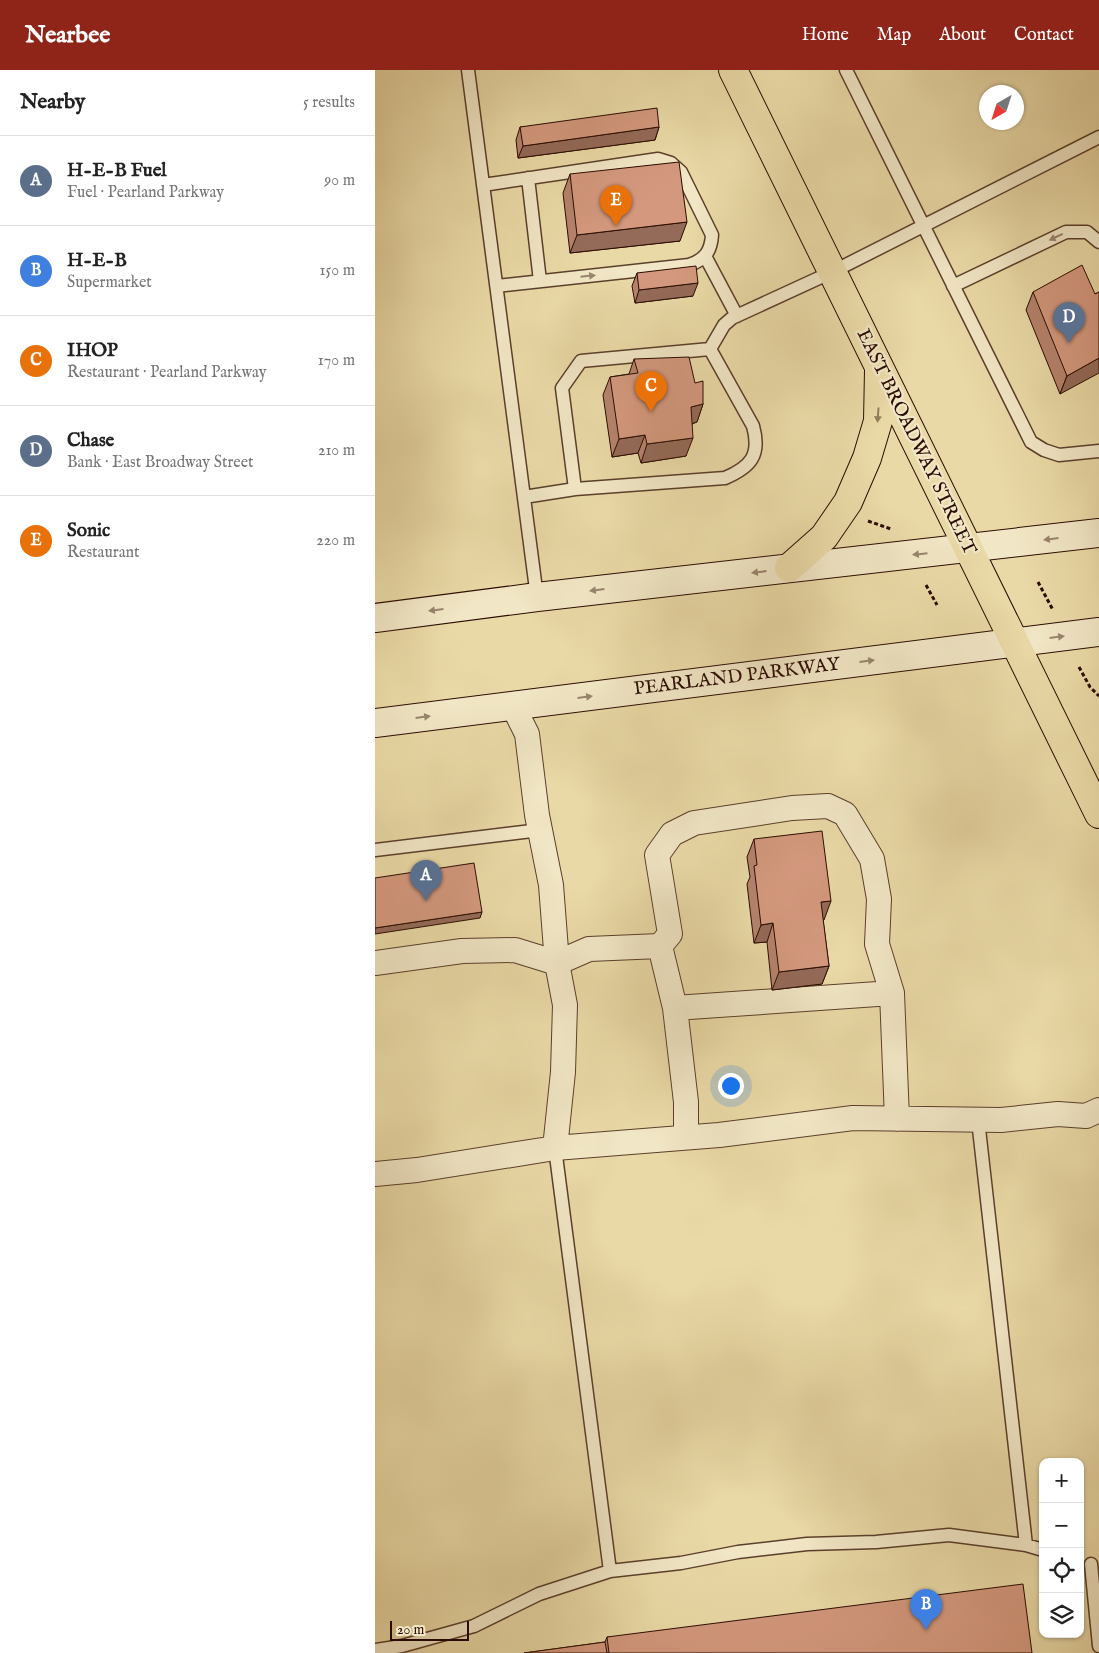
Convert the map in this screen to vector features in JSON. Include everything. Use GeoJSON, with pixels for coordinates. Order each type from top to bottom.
{"type":"FeatureCollection","features":[{"type":"Feature","properties":{"kind":"main road","name":"EAST BROADWAY STREET"},"geometry":{"type":"LineString","coordinates":[[733,70],[1099,814]]}},
{"type":"Feature","properties":{"kind":"main road"},"geometry":{"type":"LineString","coordinates":[[789,568],[824,537],[848,502],[867,458],[878,421],[879,366]]}},
{"type":"Feature","properties":{"kind":"main road"},"geometry":{"type":"LineString","coordinates":[[378,619],[537,597],[1099,533]]}},
{"type":"Feature","properties":{"kind":"main road","name":"PEARLAND PARKWAY"},"geometry":{"type":"LineString","coordinates":[[375,723],[1099,632]]}},
{"type":"Feature","properties":{"kind":"street"},"geometry":{"type":"LineString","coordinates":[[513,706],[527,734],[540,830],[551,885],[557,962],[565,1006],[563,1072],[555,1148]]}},
{"type":"Feature","properties":{"kind":"street"},"geometry":{"type":"LineString","coordinates":[[375,963],[462,951],[515,950],[557,962],[589,949],[659,946],[670,934],[657,856],[672,834],[694,823],[792,808],[828,806],[845,814],[872,859],[879,899],[877,944],[892,994],[897,1119]]}},
{"type":"Feature","properties":{"kind":"street"},"geometry":{"type":"LineString","coordinates":[[659,946],[675,1008],[686,1102],[686,1137]]}},
{"type":"Feature","properties":{"kind":"street"},"geometry":{"type":"LineString","coordinates":[[675,1008],[892,994]]}},
{"type":"Feature","properties":{"kind":"street"},"geometry":{"type":"LineString","coordinates":[[375,1174],[417,1170],[555,1148],[719,1135],[853,1118],[1001,1120],[1058,1114],[1086,1116],[1099,1110]]}},
{"type":"Feature","properties":{"kind":"lane"},"geometry":{"type":"LineString","coordinates":[[468,70],[537,597]]}},
{"type":"Feature","properties":{"kind":"lane"},"geometry":{"type":"LineString","coordinates":[[846,70],[1031,442],[1044,450],[1059,455],[1099,451]]}},
{"type":"Feature","properties":{"kind":"lane"},"geometry":{"type":"LineString","coordinates":[[710,349],[724,325],[737,316],[833,272],[1099,137]]}},
{"type":"Feature","properties":{"kind":"lane"},"geometry":{"type":"LineString","coordinates":[[483,185],[658,159],[671,163],[681,172],[712,235],[711,247],[705,256],[696,263],[497,286]]}},
{"type":"Feature","properties":{"kind":"lane"},"geometry":{"type":"LineString","coordinates":[[529,178],[540,281]]}},
{"type":"Feature","properties":{"kind":"lane"},"geometry":{"type":"LineString","coordinates":[[953,286],[1066,232],[1087,232],[1099,242]]}},
{"type":"Feature","properties":{"kind":"lane"},"geometry":{"type":"LineString","coordinates":[[705,256],[737,316]]}},
{"type":"Feature","properties":{"kind":"lane"},"geometry":{"type":"LineString","coordinates":[[525,498],[575,489],[725,478],[741,472],[751,461],[756,447],[753,426],[710,349]]}},
{"type":"Feature","properties":{"kind":"lane"},"geometry":{"type":"LineString","coordinates":[[575,489],[563,388],[581,361],[710,349]]}},
{"type":"Feature","properties":{"kind":"lane"},"geometry":{"type":"LineString","coordinates":[[375,850],[540,830]]}},
{"type":"Feature","properties":{"kind":"lane"},"geometry":{"type":"LineString","coordinates":[[978,1120],[1026,1545]]}},
{"type":"Feature","properties":{"kind":"lane"},"geometry":{"type":"LineString","coordinates":[[555,1148],[610,1571]]}},
{"type":"Feature","properties":{"kind":"lane"},"geometry":{"type":"LineString","coordinates":[[375,1650],[402,1646],[474,1626],[539,1594],[610,1571],[681,1563],[738,1552],[807,1544],[876,1542],[949,1536],[1026,1545],[1039,1549]]}},
{"type":"Feature","properties":{"kind":"lane"},"geometry":{"type":"LineString","coordinates":[[1090,1563],[1099,1646]]}},
{"type":"Feature","properties":{"kind":"path"},"geometry":{"type":"LineString","coordinates":[[866,520],[896,531]]}},
{"type":"Feature","properties":{"kind":"path"},"geometry":{"type":"LineString","coordinates":[[1038,582],[1053,610]]}},
{"type":"Feature","properties":{"kind":"path"},"geometry":{"type":"LineString","coordinates":[[926,584],[937,605]]}},
{"type":"Feature","properties":{"kind":"path"},"geometry":{"type":"LineString","coordinates":[[1079,667],[1090,687],[1099,696]]}},
{"type":"Feature","properties":{"kind":"building"},"geometry":{"type":"Polygon","coordinates":[[[657,108],[659,127],[523,146],[520,127],[657,108]]]}},
{"type":"Feature","properties":{"kind":"building"},"geometry":{"type":"Polygon","coordinates":[[[679,162],[687,222],[577,235],[570,174],[679,162]]]}},
{"type":"Feature","properties":{"kind":"building"},"geometry":{"type":"Polygon","coordinates":[[[1082,265],[1095,294],[1099,292],[1099,358],[1067,376],[1033,292],[1082,265]]]}},
{"type":"Feature","properties":{"kind":"building"},"geometry":{"type":"Polygon","coordinates":[[[696,266],[698,283],[639,290],[637,273],[696,266]]]}},
{"type":"Feature","properties":{"kind":"building"},"geometry":{"type":"Polygon","coordinates":[[[689,357],[695,383],[703,381],[703,404],[691,407],[693,438],[647,444],[645,435],[619,439],[610,377],[638,373],[634,359],[689,357]]]}},
{"type":"Feature","properties":{"kind":"building"},"geometry":{"type":"Polygon","coordinates":[[[822,831],[831,901],[821,902],[829,966],[779,972],[773,923],[761,925],[754,866],[757,865],[754,839],[822,831]]]}},
{"type":"Feature","properties":{"kind":"building"},"geometry":{"type":"Polygon","coordinates":[[[474,863],[482,912],[375,928],[375,878],[474,863]]]}},
{"type":"Feature","properties":{"kind":"building"},"geometry":{"type":"Polygon","coordinates":[[[1023,1584],[1032,1653],[609,1653],[607,1637],[1023,1584]]]}},
{"type":"Feature","properties":{"kind":"building"},"geometry":{"type":"Polygon","coordinates":[[[605,1642],[607,1653],[524,1653],[605,1642]]]}},
{"type":"Feature","properties":{"kind":"place","name":"Sonic"},"geometry":{"type":"Point","coordinates":[616,226]}},
{"type":"Feature","properties":{"kind":"place","name":"Chase"},"geometry":{"type":"Point","coordinates":[1069,343]}},
{"type":"Feature","properties":{"kind":"place","name":"IHOP"},"geometry":{"type":"Point","coordinates":[651,412]}},
{"type":"Feature","properties":{"kind":"place","name":"H-E-B Fuel"},"geometry":{"type":"Point","coordinates":[426,901]}},
{"type":"Feature","properties":{"kind":"place","name":"H-E-B"},"geometry":{"type":"Point","coordinates":[926,1630]}}]}
